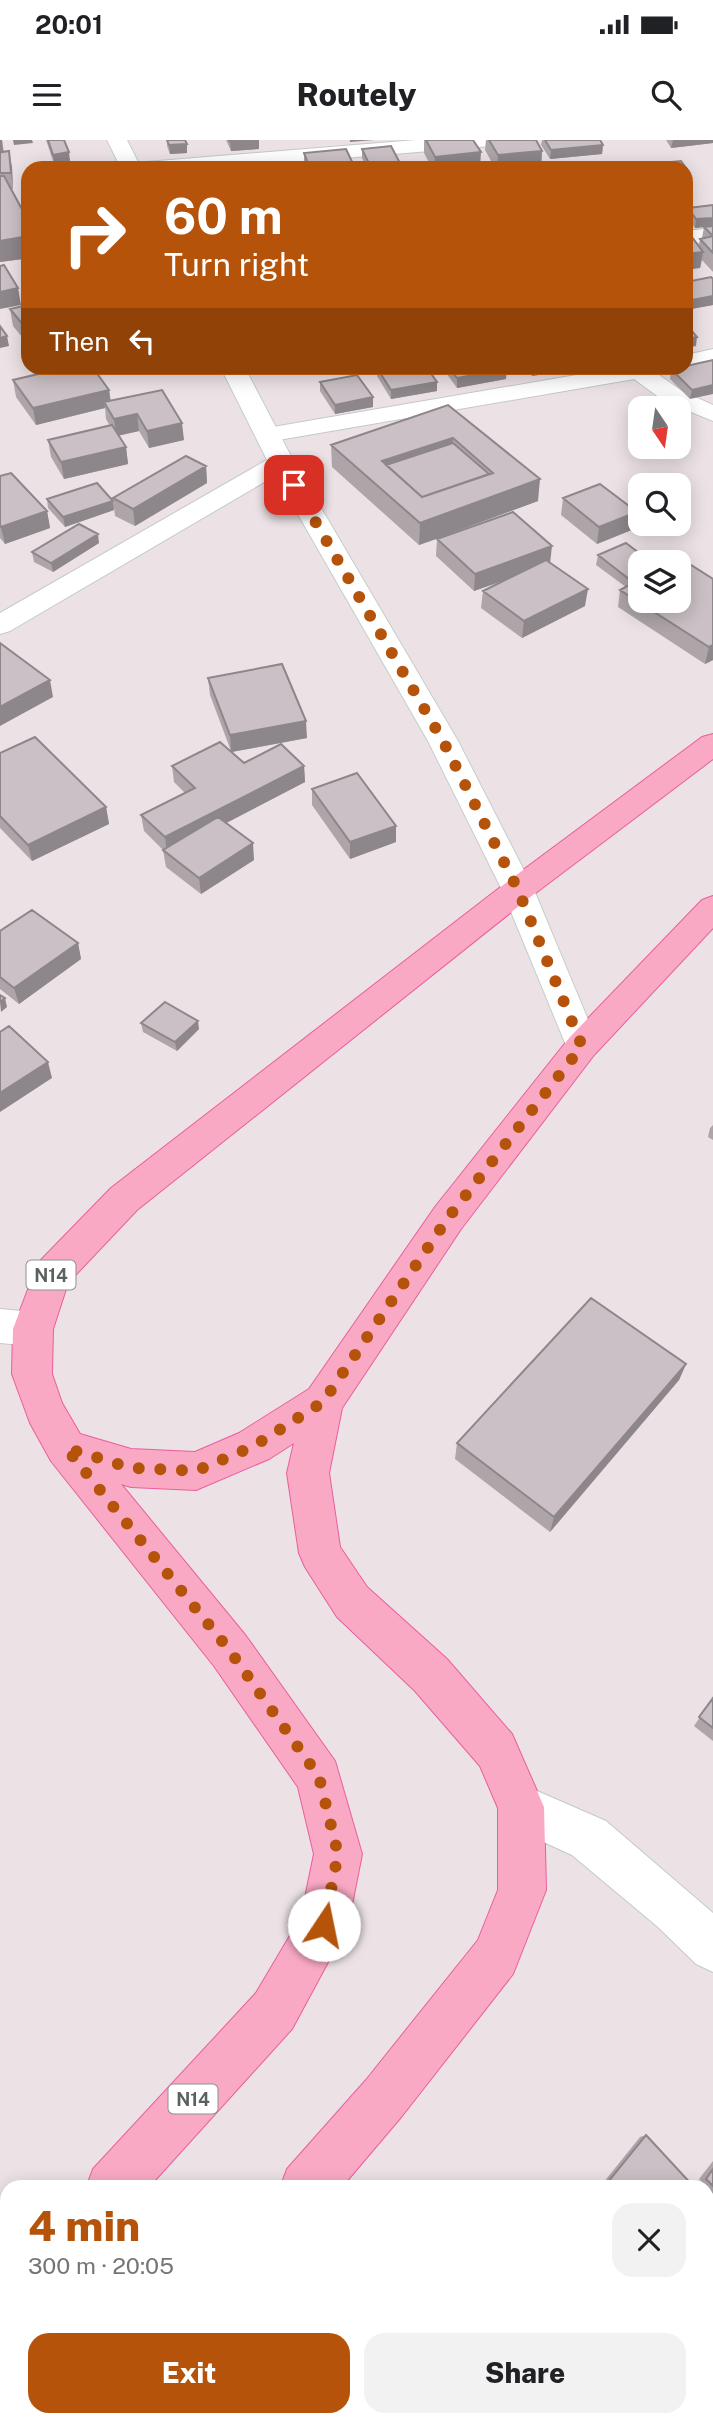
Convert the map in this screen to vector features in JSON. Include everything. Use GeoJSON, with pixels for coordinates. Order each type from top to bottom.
{"type":"FeatureCollection","features":[{"type":"Feature","properties":{"kind":"main road","name":"N14"},"geometry":{"type":"LineString","coordinates":[[119,2180],[274,2011],[324,1925],[338,1854],[319,1777],[230,1651],[66,1448],[44,1410],[17,1328],[52,1274],[124,1199],[518,890],[713,744]]}},
{"type":"Feature","properties":{"kind":"main road"},"geometry":{"type":"LineString","coordinates":[[313,2180],[383,2098],[496,1957],[522,1890],[521,1807],[496,1750],[431,1675],[352,1602],[320,1553],[308,1473],[323,1402],[448,1218],[582,1046],[713,908]]}},
{"type":"Feature","properties":{"kind":"main road"},"geometry":{"type":"LineString","coordinates":[[66,1448],[131,1468],[196,1471],[254,1446],[323,1402]]}},
{"type":"Feature","properties":{"kind":"street"},"geometry":{"type":"LineString","coordinates":[[117,140],[128,161]]}},
{"type":"Feature","properties":{"kind":"street"},"geometry":{"type":"LineString","coordinates":[[232,161],[491,140]]}},
{"type":"Feature","properties":{"kind":"street"},"geometry":{"type":"LineString","coordinates":[[693,237],[713,234]]}},
{"type":"Feature","properties":{"kind":"street"},"geometry":{"type":"LineString","coordinates":[[693,360],[713,356]]}},
{"type":"Feature","properties":{"kind":"street"},"geometry":{"type":"LineString","coordinates":[[237,375],[281,461],[443,741],[518,890],[582,1046]]}},
{"type":"Feature","properties":{"kind":"street"},"geometry":{"type":"LineString","coordinates":[[267,435],[612,375]]}},
{"type":"Feature","properties":{"kind":"street"},"geometry":{"type":"LineString","coordinates":[[653,375],[673,396],[713,414]]}},
{"type":"Feature","properties":{"kind":"street"},"geometry":{"type":"LineString","coordinates":[[0,625],[281,461]]}},
{"type":"Feature","properties":{"kind":"street"},"geometry":{"type":"LineString","coordinates":[[521,1807],[589,1838],[675,1910],[713,1947]]}},
{"type":"Feature","properties":{"kind":"building"},"geometry":{"type":"Polygon","coordinates":[[[0,140],[2,152],[9,151],[11,173],[0,173],[0,140]]]}},
{"type":"Feature","properties":{"kind":"building"},"geometry":{"type":"Polygon","coordinates":[[[48,140],[64,140],[69,152],[53,155],[48,140]]]}},
{"type":"Feature","properties":{"kind":"building"},"geometry":{"type":"Polygon","coordinates":[[[167,140],[185,140],[187,144],[169,145],[167,140]]]}},
{"type":"Feature","properties":{"kind":"building"},"geometry":{"type":"Polygon","coordinates":[[[426,140],[473,140],[481,152],[435,157],[426,140]]]}},
{"type":"Feature","properties":{"kind":"building"},"geometry":{"type":"Polygon","coordinates":[[[489,140],[536,140],[542,151],[498,155],[489,140]]]}},
{"type":"Feature","properties":{"kind":"building"},"geometry":{"type":"Polygon","coordinates":[[[545,140],[600,140],[603,145],[551,150],[545,140]]]}},
{"type":"Feature","properties":{"kind":"building"},"geometry":{"type":"Polygon","coordinates":[[[391,146],[399,161],[368,161],[362,149],[391,146]]]}},
{"type":"Feature","properties":{"kind":"building"},"geometry":{"type":"Polygon","coordinates":[[[346,149],[352,161],[307,161],[304,153],[346,149]]]}},
{"type":"Feature","properties":{"kind":"building"},"geometry":{"type":"Polygon","coordinates":[[[0,176],[4,176],[21,207],[21,237],[0,241],[0,176]]]}},
{"type":"Feature","properties":{"kind":"building"},"geometry":{"type":"Polygon","coordinates":[[[713,205],[713,218],[696,219],[693,207],[713,205]]]}},
{"type":"Feature","properties":{"kind":"building"},"geometry":{"type":"Polygon","coordinates":[[[713,226],[713,236],[704,227],[713,226]]]}},
{"type":"Feature","properties":{"kind":"building"},"geometry":{"type":"Polygon","coordinates":[[[713,236],[713,253],[700,239],[713,236]]]}},
{"type":"Feature","properties":{"kind":"building"},"geometry":{"type":"Polygon","coordinates":[[[693,238],[703,252],[693,253],[693,238]]]}},
{"type":"Feature","properties":{"kind":"building"},"geometry":{"type":"Polygon","coordinates":[[[4,265],[18,288],[0,292],[0,266],[4,265]]]}},
{"type":"Feature","properties":{"kind":"building"},"geometry":{"type":"Polygon","coordinates":[[[711,277],[713,296],[693,300],[693,281],[711,277]]]}},
{"type":"Feature","properties":{"kind":"building"},"geometry":{"type":"Polygon","coordinates":[[[21,307],[21,322],[10,309],[21,307]]]}},
{"type":"Feature","properties":{"kind":"building"},"geometry":{"type":"Polygon","coordinates":[[[0,326],[7,336],[0,338],[0,326]]]}},
{"type":"Feature","properties":{"kind":"building"},"geometry":{"type":"Polygon","coordinates":[[[713,360],[713,385],[692,390],[677,375],[693,375],[693,364],[713,360]]]}},
{"type":"Feature","properties":{"kind":"building"},"geometry":{"type":"Polygon","coordinates":[[[34,375],[98,375],[109,390],[33,408],[13,380],[34,375]]]}},
{"type":"Feature","properties":{"kind":"building"},"geometry":{"type":"Polygon","coordinates":[[[357,375],[373,397],[335,405],[320,382],[357,375]]]}},
{"type":"Feature","properties":{"kind":"building"},"geometry":{"type":"Polygon","coordinates":[[[381,375],[432,375],[437,382],[391,390],[381,375]]]}},
{"type":"Feature","properties":{"kind":"building"},"geometry":{"type":"Polygon","coordinates":[[[162,390],[182,423],[147,431],[137,414],[114,419],[104,402],[162,390]]]}},
{"type":"Feature","properties":{"kind":"building"},"geometry":{"type":"Polygon","coordinates":[[[448,405],[540,479],[420,523],[331,445],[448,405]],[[453,438],[382,461],[422,497],[493,473],[453,438]]]}},
{"type":"Feature","properties":{"kind":"building"},"geometry":{"type":"Polygon","coordinates":[[[112,425],[126,447],[61,462],[48,440],[112,425]]]}},
{"type":"Feature","properties":{"kind":"building"},"geometry":{"type":"Polygon","coordinates":[[[453,443],[489,474],[422,497],[386,465],[453,443]]]}},
{"type":"Feature","properties":{"kind":"building"},"geometry":{"type":"Polygon","coordinates":[[[186,456],[206,466],[133,509],[113,498],[186,456]]]}},
{"type":"Feature","properties":{"kind":"building"},"geometry":{"type":"Polygon","coordinates":[[[11,473],[47,511],[1,527],[0,476],[11,473]]]}},
{"type":"Feature","properties":{"kind":"building"},"geometry":{"type":"Polygon","coordinates":[[[97,483],[113,501],[63,517],[47,499],[97,483]]]}},
{"type":"Feature","properties":{"kind":"building"},"geometry":{"type":"Polygon","coordinates":[[[600,484],[628,505],[628,516],[599,527],[563,498],[600,484]]]}},
{"type":"Feature","properties":{"kind":"building"},"geometry":{"type":"Polygon","coordinates":[[[513,512],[552,546],[475,574],[437,539],[513,512]]]}},
{"type":"Feature","properties":{"kind":"building"},"geometry":{"type":"Polygon","coordinates":[[[79,524],[98,534],[51,563],[32,552],[79,524]]]}},
{"type":"Feature","properties":{"kind":"building"},"geometry":{"type":"Polygon","coordinates":[[[626,543],[635,550],[628,550],[628,578],[598,555],[626,543]]]}},
{"type":"Feature","properties":{"kind":"building"},"geometry":{"type":"Polygon","coordinates":[[[546,560],[588,589],[524,621],[483,591],[546,560]]]}},
{"type":"Feature","properties":{"kind":"building"},"geometry":{"type":"Polygon","coordinates":[[[691,565],[713,579],[713,645],[709,647],[656,613],[691,613],[691,565]]]}},
{"type":"Feature","properties":{"kind":"building"},"geometry":{"type":"Polygon","coordinates":[[[628,586],[628,595],[620,590],[628,586]]]}},
{"type":"Feature","properties":{"kind":"building"},"geometry":{"type":"Polygon","coordinates":[[[0,643],[50,680],[0,707],[0,643]]]}},
{"type":"Feature","properties":{"kind":"building"},"geometry":{"type":"Polygon","coordinates":[[[282,664],[306,721],[230,735],[208,678],[282,664]]]}},
{"type":"Feature","properties":{"kind":"building"},"geometry":{"type":"Polygon","coordinates":[[[35,737],[106,807],[28,845],[0,816],[0,753],[35,737]]]}},
{"type":"Feature","properties":{"kind":"building"},"geometry":{"type":"Polygon","coordinates":[[[220,742],[244,763],[281,744],[304,766],[165,837],[141,815],[195,788],[172,766],[220,742]]]}},
{"type":"Feature","properties":{"kind":"building"},"geometry":{"type":"Polygon","coordinates":[[[357,773],[396,826],[350,842],[312,789],[357,773]]]}},
{"type":"Feature","properties":{"kind":"building"},"geometry":{"type":"Polygon","coordinates":[[[218,817],[253,843],[199,878],[163,850],[218,817]]]}},
{"type":"Feature","properties":{"kind":"building"},"geometry":{"type":"Polygon","coordinates":[[[32,910],[78,943],[14,988],[0,977],[0,931],[32,910]]]}},
{"type":"Feature","properties":{"kind":"building"},"geometry":{"type":"Polygon","coordinates":[[[165,1002],[198,1021],[175,1042],[141,1023],[165,1002]]]}},
{"type":"Feature","properties":{"kind":"building"},"geometry":{"type":"Polygon","coordinates":[[[9,1026],[48,1062],[0,1093],[0,1032],[9,1026]]]}},
{"type":"Feature","properties":{"kind":"building"},"geometry":{"type":"Polygon","coordinates":[[[591,1298],[686,1364],[554,1517],[457,1443],[591,1298]]]}},
{"type":"Feature","properties":{"kind":"building"},"geometry":{"type":"Polygon","coordinates":[[[713,1698],[713,1728],[699,1717],[713,1698]]]}},
{"type":"Feature","properties":{"kind":"building"},"geometry":{"type":"Polygon","coordinates":[[[646,2135],[688,2180],[609,2180],[646,2135]]]}},
{"type":"Feature","properties":{"kind":"building"},"geometry":{"type":"Polygon","coordinates":[[[713,2169],[713,2180],[706,2179],[713,2169]]]}},
{"type":"Feature","properties":{"kind":"route"},"geometry":{"type":"LineString","coordinates":[[294,485],[443,741],[518,890],[582,1046],[448,1218],[323,1402],[254,1446],[196,1471],[131,1468],[66,1448],[230,1651],[319,1777],[338,1854],[324,1925]]}}]}
